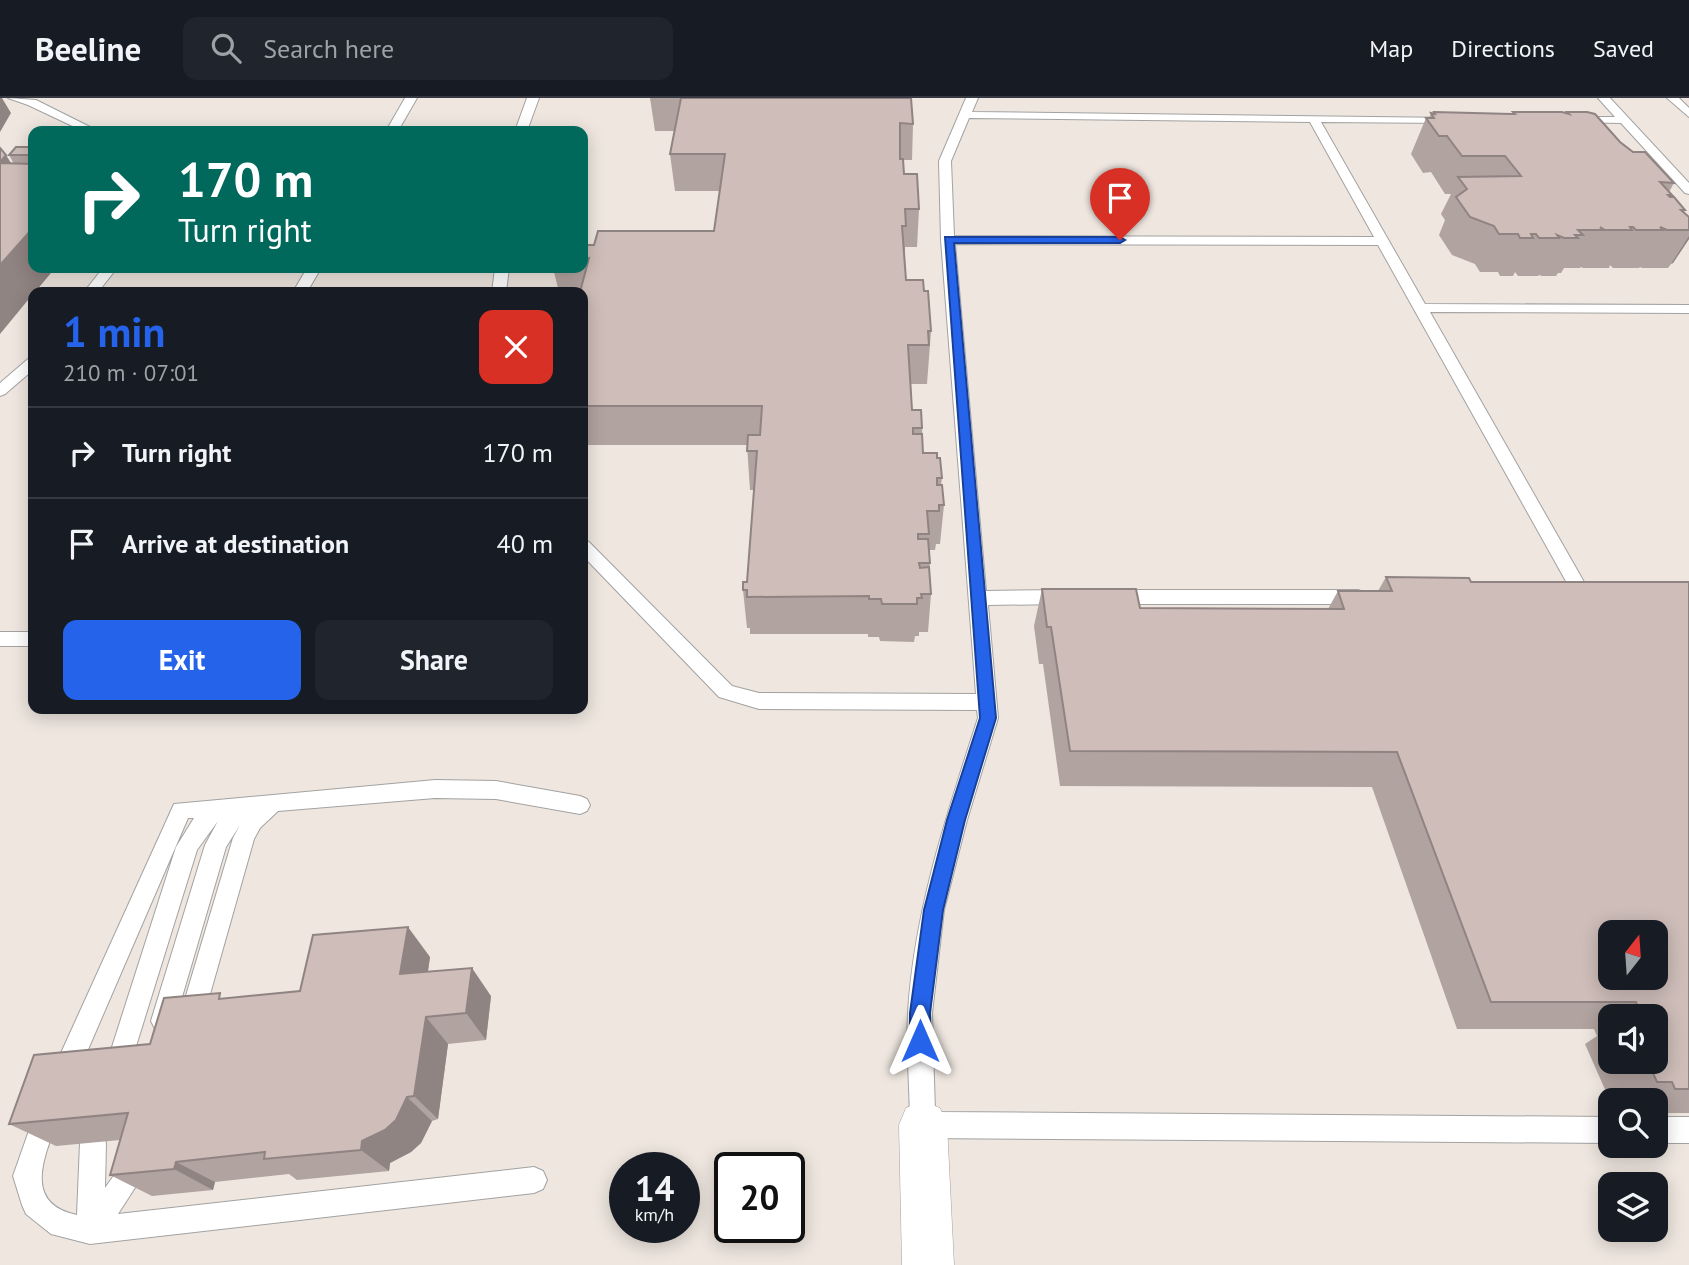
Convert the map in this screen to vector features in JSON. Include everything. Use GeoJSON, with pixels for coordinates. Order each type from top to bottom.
{"type":"FeatureCollection","features":[{"type":"Feature","properties":{"kind":"street"},"geometry":{"type":"LineString","coordinates":[[923,1125],[928,1265]]}},
{"type":"Feature","properties":{"kind":"lane"},"geometry":{"type":"LineString","coordinates":[[14,98],[32,102],[82,126]]}},
{"type":"Feature","properties":{"kind":"lane"},"geometry":{"type":"LineString","coordinates":[[396,126],[411,98]]}},
{"type":"Feature","properties":{"kind":"lane"},"geometry":{"type":"LineString","coordinates":[[524,126],[533,98]]}},
{"type":"Feature","properties":{"kind":"lane"},"geometry":{"type":"LineString","coordinates":[[1604,98],[1689,190]]}},
{"type":"Feature","properties":{"kind":"lane"},"geometry":{"type":"LineString","coordinates":[[1673,98],[1689,114]]}},
{"type":"Feature","properties":{"kind":"lane"},"geometry":{"type":"LineString","coordinates":[[1463,120],[1314,119],[968,107],[945,161],[948,240],[988,718],[956,820],[933,910],[920,1013],[923,1125],[1598,1130]]}},
{"type":"Feature","properties":{"kind":"lane"},"geometry":{"type":"LineString","coordinates":[[1314,119],[1420,308],[1589,596],[1557,596]]}},
{"type":"Feature","properties":{"kind":"lane"},"geometry":{"type":"LineString","coordinates":[[1557,120],[1625,120]]}},
{"type":"Feature","properties":{"kind":"lane"},"geometry":{"type":"LineString","coordinates":[[948,240],[1383,241]]}},
{"type":"Feature","properties":{"kind":"lane"},"geometry":{"type":"LineString","coordinates":[[1420,308],[1689,309]]}},
{"type":"Feature","properties":{"kind":"lane"},"geometry":{"type":"LineString","coordinates":[[0,391],[28,366]]}},
{"type":"Feature","properties":{"kind":"lane"},"geometry":{"type":"LineString","coordinates":[[588,551],[726,692],[759,701],[987,702]]}},
{"type":"Feature","properties":{"kind":"lane"},"geometry":{"type":"LineString","coordinates":[[978,598],[1378,597]]}},
{"type":"Feature","properties":{"kind":"lane"},"geometry":{"type":"LineString","coordinates":[[0,639],[28,639]]}},
{"type":"Feature","properties":{"kind":"lane"},"geometry":{"type":"LineString","coordinates":[[534,1180],[90,1231],[60,1225],[35,1205],[26,1176],[44,1121],[181,810],[435,789],[496,790],[580,805]]}},
{"type":"Feature","properties":{"kind":"lane"},"geometry":{"type":"LineString","coordinates":[[184,1045],[244,838],[253,821],[272,803]]}},
{"type":"Feature","properties":{"kind":"lane"},"geometry":{"type":"LineString","coordinates":[[155,1048],[216,845],[229,822],[245,805]]}},
{"type":"Feature","properties":{"kind":"lane"},"geometry":{"type":"LineString","coordinates":[[115,1076],[187,847],[200,826],[218,807]]}},
{"type":"Feature","properties":{"kind":"lane"},"geometry":{"type":"LineString","coordinates":[[1668,1130],[1689,1130]]}},
{"type":"Feature","properties":{"kind":"lane"},"geometry":{"type":"LineString","coordinates":[[90,1231],[93,1143]]}},
{"type":"Feature","properties":{"kind":"lane"},"geometry":{"type":"LineString","coordinates":[[90,1231],[137,1143]]}},
{"type":"Feature","properties":{"kind":"building"},"geometry":{"type":"Polygon","coordinates":[[[681,98],[911,98],[913,124],[900,123],[900,159],[903,159],[904,174],[917,174],[919,209],[905,209],[906,226],[902,226],[906,280],[923,280],[924,291],[928,291],[931,331],[928,331],[929,345],[908,345],[912,410],[921,410],[922,428],[913,428],[913,434],[922,434],[923,453],[937,453],[937,458],[940,458],[942,478],[937,478],[937,485],[942,485],[944,505],[939,505],[939,511],[927,511],[929,534],[918,534],[918,539],[928,539],[930,563],[919,563],[920,568],[929,567],[931,594],[921,594],[922,598],[917,598],[917,604],[882,604],[881,599],[869,599],[869,596],[747,597],[743,582],[747,582],[757,451],[747,451],[748,435],[760,435],[762,406],[588,406],[588,287],[581,287],[585,273],[588,273],[588,245],[594,245],[598,231],[714,231],[725,154],[670,154],[681,98]]]}},
{"type":"Feature","properties":{"kind":"building"},"geometry":{"type":"Polygon","coordinates":[[[1434,112],[1595,114],[1620,142],[1633,152],[1645,152],[1674,183],[1660,182],[1672,195],[1668,195],[1674,197],[1685,210],[1681,210],[1689,217],[1689,230],[1667,230],[1660,227],[1663,230],[1636,230],[1630,227],[1632,230],[1605,230],[1600,227],[1603,230],[1578,230],[1583,235],[1575,235],[1578,238],[1557,235],[1559,238],[1539,238],[1536,234],[1531,234],[1533,238],[1520,238],[1518,234],[1499,234],[1494,226],[1470,217],[1456,197],[1467,189],[1458,177],[1521,176],[1505,156],[1462,156],[1447,136],[1439,136],[1426,118],[1434,118],[1431,113],[1435,114],[1434,112]]]}},
{"type":"Feature","properties":{"kind":"building"},"geometry":{"type":"Polygon","coordinates":[[[16,147],[28,147],[28,155],[9,155],[16,147]]]}},
{"type":"Feature","properties":{"kind":"building"},"geometry":{"type":"Polygon","coordinates":[[[0,148],[6,155],[0,162],[0,148]]]}},
{"type":"Feature","properties":{"kind":"building"},"geometry":{"type":"Polygon","coordinates":[[[0,163],[28,164],[28,234],[0,265],[0,163]]]}},
{"type":"Feature","properties":{"kind":"building"},"geometry":{"type":"Polygon","coordinates":[[[1386,577],[1469,578],[1471,582],[1689,582],[1689,1089],[1675,1089],[1672,1082],[1657,1082],[1653,1074],[1668,1074],[1668,1004],[1491,1002],[1397,752],[1070,751],[1051,627],[1047,627],[1042,589],[1136,589],[1140,608],[1344,609],[1338,591],[1392,591],[1386,577]]]}},
{"type":"Feature","properties":{"kind":"building"},"geometry":{"type":"Polygon","coordinates":[[[408,927],[400,974],[472,968],[466,1013],[426,1017],[414,1096],[407,1097],[396,1120],[385,1130],[362,1141],[361,1150],[264,1159],[265,1152],[176,1162],[174,1169],[110,1175],[128,1113],[9,1124],[34,1055],[150,1044],[164,998],[220,993],[219,999],[300,991],[313,935],[408,927]]]}},
{"type":"Feature","properties":{"kind":"route"},"geometry":{"type":"LineString","coordinates":[[920,1041],[920,1013],[933,910],[956,820],[988,718],[948,240],[1120,240]]}}]}
